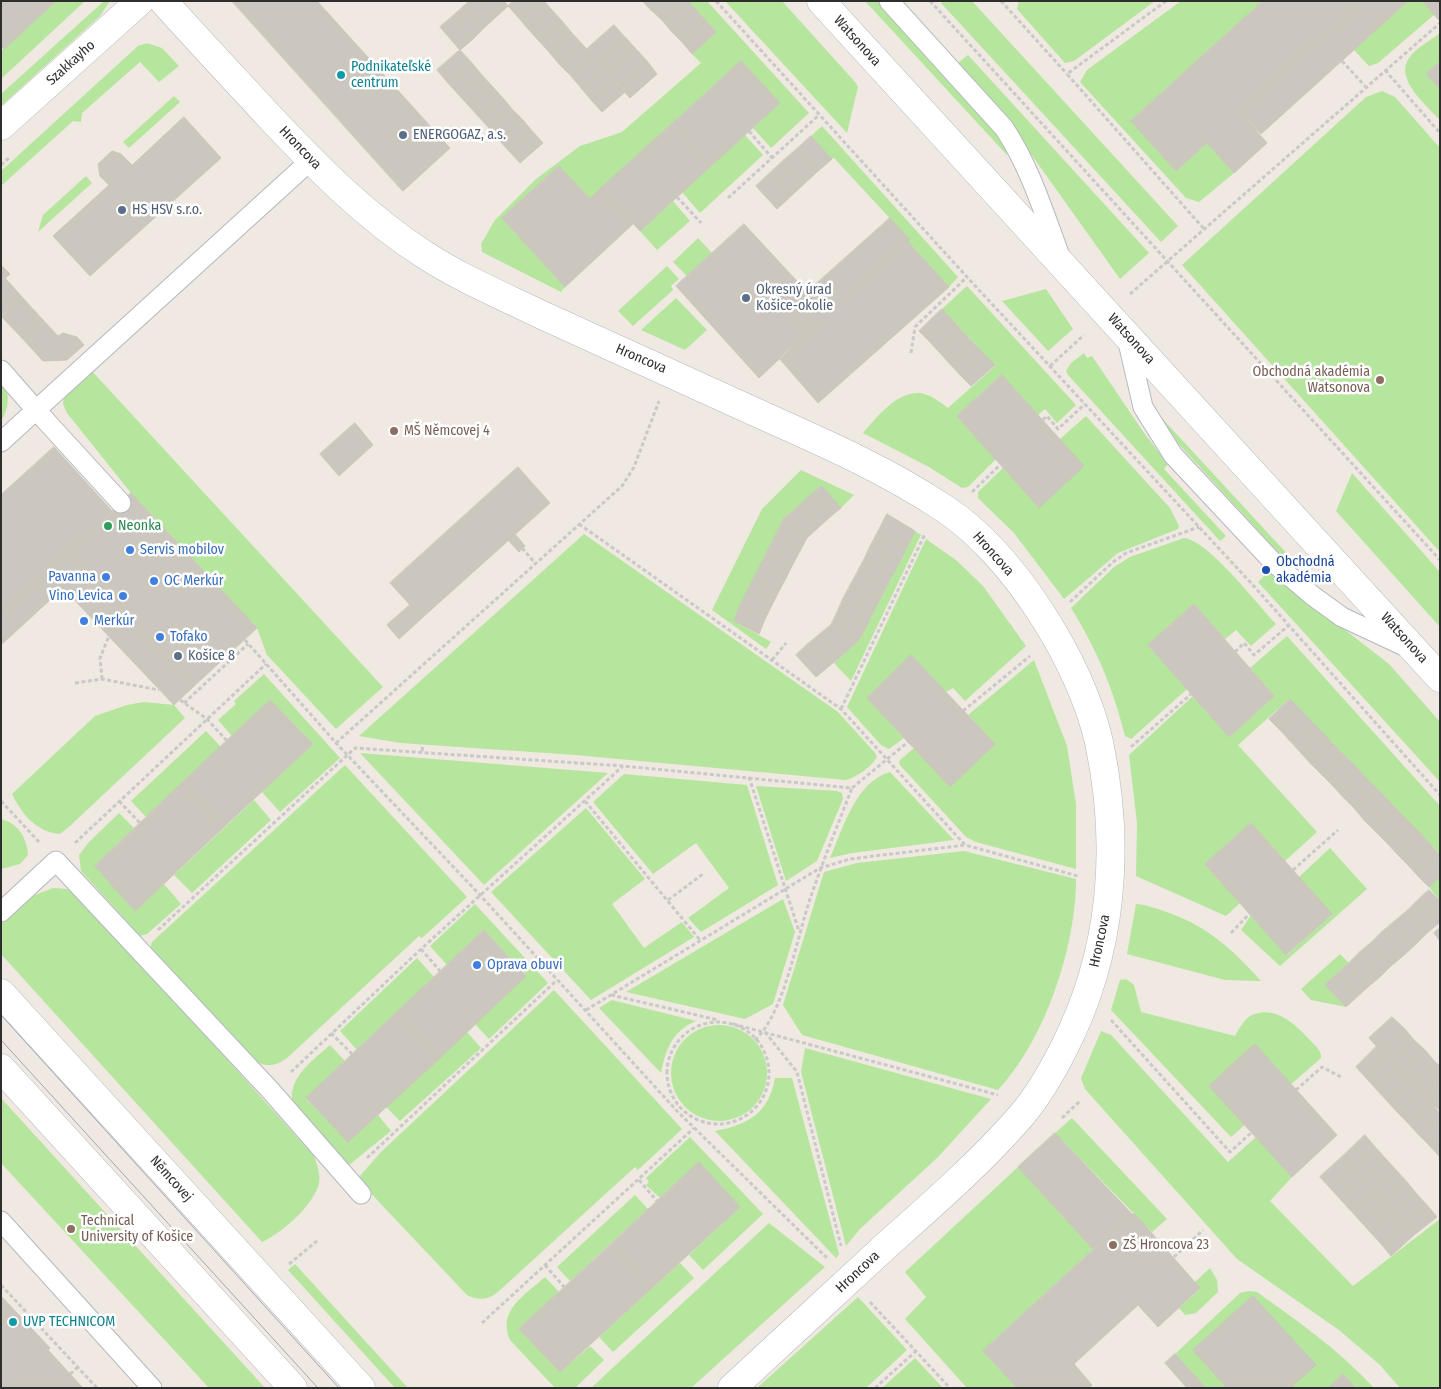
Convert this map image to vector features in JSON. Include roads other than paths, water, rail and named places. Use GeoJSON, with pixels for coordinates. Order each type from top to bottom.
{"type":"FeatureCollection","features":[{"type":"Feature","properties":{"kind":"street","name":"Szakkayho"},"geometry":{"type":"LineString","coordinates":[[1,126],[140,1]]}},
{"type":"Feature","properties":{"kind":"street","name":"Hroncova"},"geometry":{"type":"LineString","coordinates":[[163,1],[210,54],[311,160],[352,200],[390,231],[426,256],[461,276],[548,318],[877,468],[945,509],[976,534],[1003,563],[1051,630],[1085,696],[1095,724],[1103,760],[1110,812],[1110,884],[1105,925],[1087,999],[1054,1067],[1022,1115],[948,1190],[732,1388]]}},
{"type":"Feature","properties":{"kind":"street","name":"Watsonova"},"geometry":{"type":"LineString","coordinates":[[821,1],[1440,678]]}},
{"type":"Feature","properties":{"kind":"street","name":"Němcovej"},"geometry":{"type":"LineString","coordinates":[[1,993],[361,1388]]}},
{"type":"Feature","properties":{"kind":"street"},"geometry":{"type":"LineString","coordinates":[[1,1068],[293,1388]]}},
{"type":"Feature","properties":{"kind":"lane"},"geometry":{"type":"LineString","coordinates":[[889,1],[1004,128],[1012,141],[1038,198],[1063,265]]}},
{"type":"Feature","properties":{"kind":"lane"},"geometry":{"type":"LineString","coordinates":[[1,442],[311,160]]}},
{"type":"Feature","properties":{"kind":"lane"},"geometry":{"type":"LineString","coordinates":[[1126,334],[1143,407],[1173,455],[1274,563],[1313,596],[1342,617],[1415,651]]}},
{"type":"Feature","properties":{"kind":"lane"},"geometry":{"type":"LineString","coordinates":[[1,370],[120,503]]}},
{"type":"Feature","properties":{"kind":"lane"},"geometry":{"type":"LineString","coordinates":[[1,912],[56,861],[271,1091],[362,1194]]}},
{"type":"Feature","properties":{"kind":"lane"},"geometry":{"type":"LineString","coordinates":[[1,1221],[152,1388]]}},
{"type":"Feature","properties":{"kind":"tram line"},"geometry":{"type":"LineString","coordinates":[[1,1015],[339,1388]]}},
{"type":"Feature","properties":{"kind":"tram line"},"geometry":{"type":"LineString","coordinates":[[1,1040],[318,1388]]}},
{"type":"Feature","properties":{"kind":"place","name":"Podnikateľské centrum"},"geometry":{"type":"Point","coordinates":[341,75]}},
{"type":"Feature","properties":{"kind":"place","name":"ENERGOGAZ, a.s."},"geometry":{"type":"Point","coordinates":[403,135]}},
{"type":"Feature","properties":{"kind":"place","name":"HS HSV s.r.o."},"geometry":{"type":"Point","coordinates":[122,210]}},
{"type":"Feature","properties":{"kind":"place","name":"Okresný úrad Košice-okolie"},"geometry":{"type":"Point","coordinates":[746,298]}},
{"type":"Feature","properties":{"kind":"place","name":"Obchodná akadémia Watsonova"},"geometry":{"type":"Point","coordinates":[1380,380]}},
{"type":"Feature","properties":{"kind":"place","name":"MŠ Němcovej 4"},"geometry":{"type":"Point","coordinates":[394,431]}},
{"type":"Feature","properties":{"kind":"place","name":"Neonka"},"geometry":{"type":"Point","coordinates":[108,526]}},
{"type":"Feature","properties":{"kind":"place","name":"Servis mobilov"},"geometry":{"type":"Point","coordinates":[130,550]}},
{"type":"Feature","properties":{"kind":"place","name":"Obchodná akadémia"},"geometry":{"type":"Point","coordinates":[1266,570]}},
{"type":"Feature","properties":{"kind":"place","name":"Pavanna"},"geometry":{"type":"Point","coordinates":[106,577]}},
{"type":"Feature","properties":{"kind":"place","name":"OC Merkúr"},"geometry":{"type":"Point","coordinates":[154,581]}},
{"type":"Feature","properties":{"kind":"place","name":"Vino Levica"},"geometry":{"type":"Point","coordinates":[123,596]}},
{"type":"Feature","properties":{"kind":"place","name":"Merkúr"},"geometry":{"type":"Point","coordinates":[84,621]}},
{"type":"Feature","properties":{"kind":"place","name":"Tofako"},"geometry":{"type":"Point","coordinates":[160,637]}},
{"type":"Feature","properties":{"kind":"place","name":"Košice 8"},"geometry":{"type":"Point","coordinates":[178,656]}},
{"type":"Feature","properties":{"kind":"place","name":"Oprava obuvi"},"geometry":{"type":"Point","coordinates":[477,965]}},
{"type":"Feature","properties":{"kind":"place","name":"Technical University of Košice"},"geometry":{"type":"Point","coordinates":[71,1229]}},
{"type":"Feature","properties":{"kind":"place","name":"ZŠ Hroncova 23"},"geometry":{"type":"Point","coordinates":[1113,1245]}},
{"type":"Feature","properties":{"kind":"place","name":"UVP TECHNICOM"},"geometry":{"type":"Point","coordinates":[13,1322]}}]}
